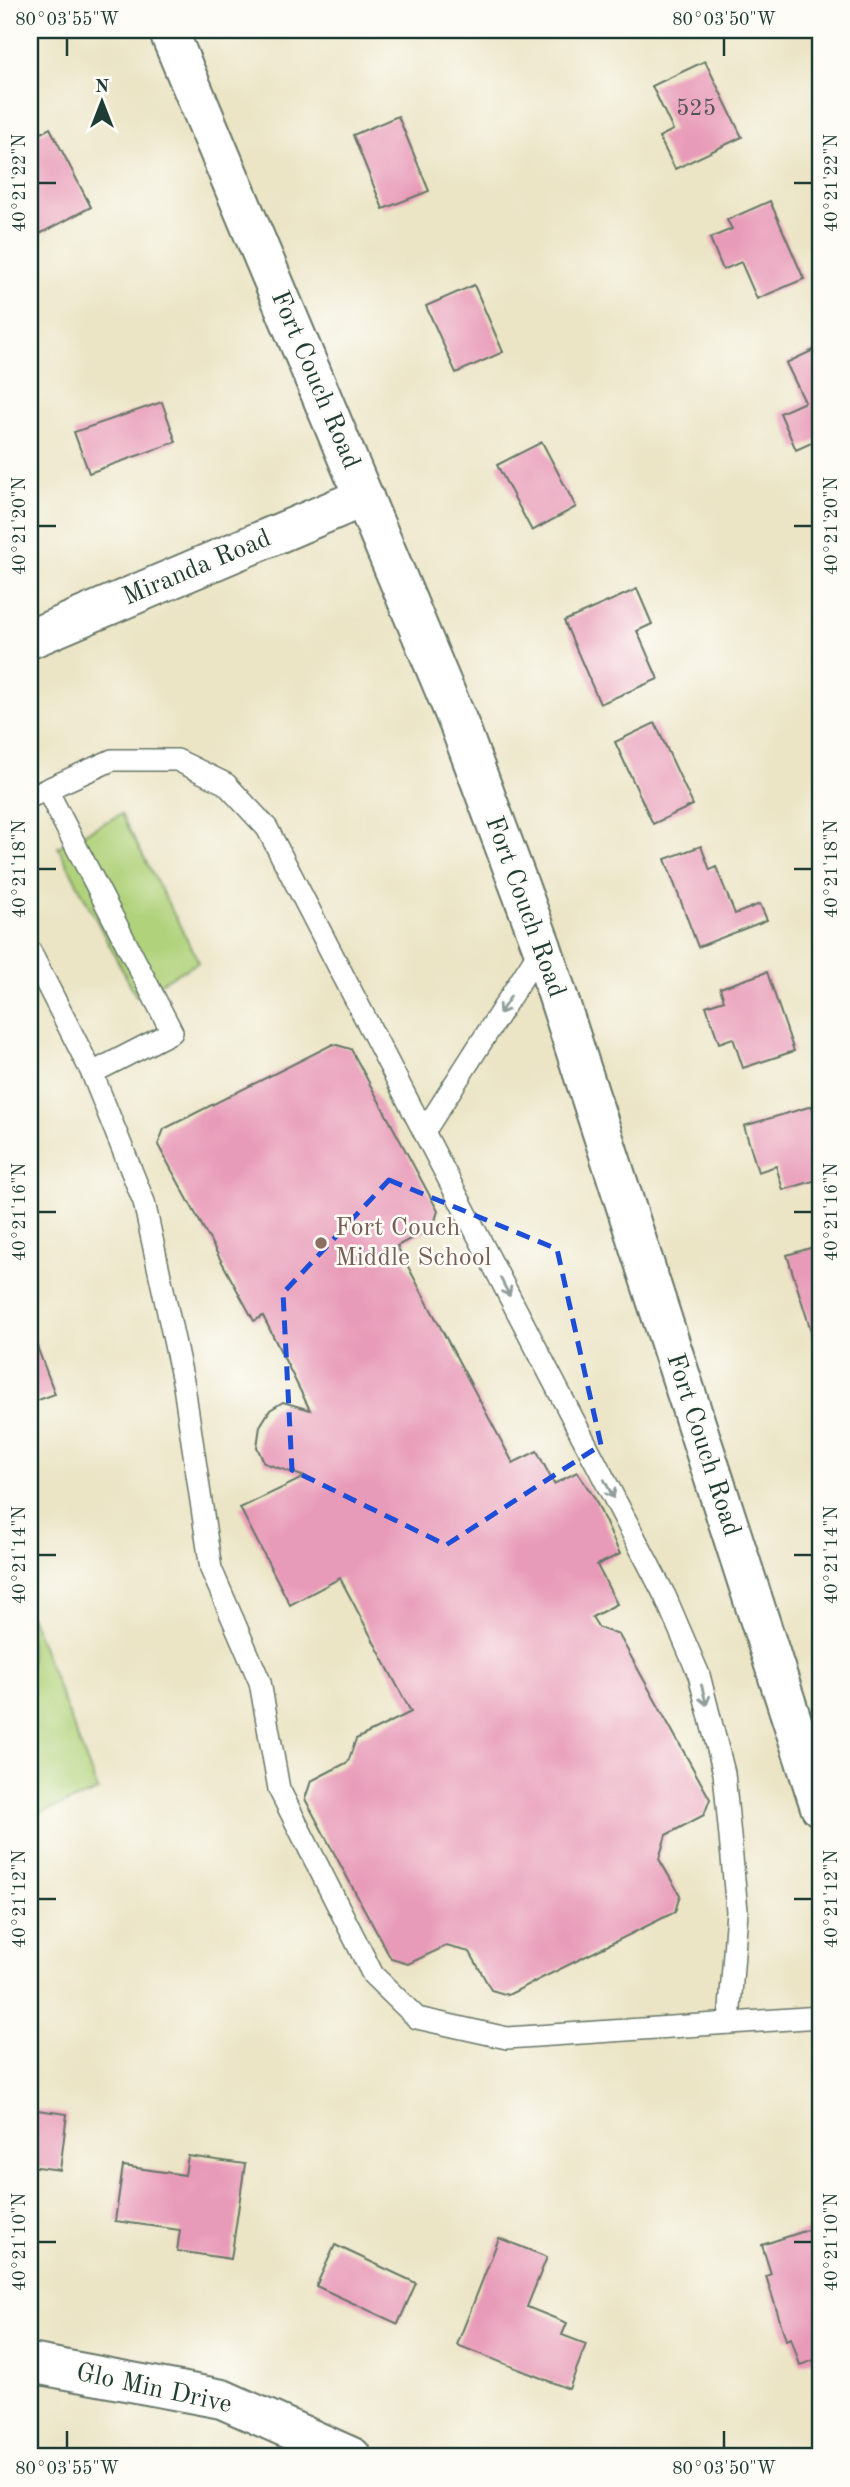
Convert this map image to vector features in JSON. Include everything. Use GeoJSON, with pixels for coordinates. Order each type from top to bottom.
{"type":"FeatureCollection","features":[{"type":"Feature","properties":{"kind":"street","name":"Fort Couch Road"},"geometry":{"type":"LineString","coordinates":[[168,30],[460,727],[542,947],[808,1727],[820,1807]]}},
{"type":"Feature","properties":{"kind":"street","name":"Miranda Road"},"geometry":{"type":"LineString","coordinates":[[30,639],[364,497]]}},
{"type":"Feature","properties":{"kind":"street","name":"Glo Min Drive"},"geometry":{"type":"LineString","coordinates":[[30,2363],[222,2399],[352,2457]]}},
{"type":"Feature","properties":{"kind":"lane"},"geometry":{"type":"LineString","coordinates":[[92,1073],[172,1032],[39,794],[112,760],[177,760],[226,784],[267,828],[665,1595],[699,1675],[724,1773],[737,1911],[729,2023]]}},
{"type":"Feature","properties":{"kind":"lane"},"geometry":{"type":"LineString","coordinates":[[424,1132],[542,947]]}},
{"type":"Feature","properties":{"kind":"lane"},"geometry":{"type":"LineString","coordinates":[[30,951],[92,1073],[144,1202],[184,1386],[211,1569],[260,1682],[279,1789],[373,1975],[417,2018],[507,2038],[820,2017]]}},
{"type":"Feature","properties":{"kind":"highlighted area"},"geometry":{"type":"Polygon","coordinates":[[[389,1180],[557,1249],[601,1445],[446,1545],[292,1470],[283,1293],[389,1180]]]}},
{"type":"Feature","properties":{"kind":"green space"},"geometry":{"type":"Polygon","coordinates":[[[121,814],[199,962],[136,996],[58,847],[121,814]]]}},
{"type":"Feature","properties":{"kind":"green space"},"geometry":{"type":"Polygon","coordinates":[[[30,1615],[98,1791],[30,1817],[30,1615]]]}},
{"type":"Feature","properties":{"kind":"building"},"geometry":{"type":"Polygon","coordinates":[[[705,61],[742,137],[675,169],[659,137],[673,130],[652,86],[705,61]]]}},
{"type":"Feature","properties":{"kind":"building"},"geometry":{"type":"Polygon","coordinates":[[[398,116],[429,191],[383,209],[353,135],[398,116]]]}},
{"type":"Feature","properties":{"kind":"building"},"geometry":{"type":"Polygon","coordinates":[[[50,128],[91,207],[30,239],[30,139],[50,128]]]}},
{"type":"Feature","properties":{"kind":"building"},"geometry":{"type":"Polygon","coordinates":[[[770,201],[804,279],[757,299],[741,262],[723,270],[710,238],[732,229],[727,220],[770,201]]]}},
{"type":"Feature","properties":{"kind":"building"},"geometry":{"type":"Polygon","coordinates":[[[474,285],[503,352],[456,373],[426,306],[474,285]]]}},
{"type":"Feature","properties":{"kind":"building"},"geometry":{"type":"Polygon","coordinates":[[[820,347],[820,439],[796,450],[780,413],[805,402],[786,363],[820,347]]]}},
{"type":"Feature","properties":{"kind":"building"},"geometry":{"type":"Polygon","coordinates":[[[162,402],[176,442],[89,473],[74,432],[162,402]]]}},
{"type":"Feature","properties":{"kind":"building"},"geometry":{"type":"Polygon","coordinates":[[[542,442],[576,507],[532,531],[497,465],[542,442]]]}},
{"type":"Feature","properties":{"kind":"building"},"geometry":{"type":"Polygon","coordinates":[[[637,589],[652,624],[637,631],[658,679],[600,704],[564,621],[637,589]]]}},
{"type":"Feature","properties":{"kind":"building"},"geometry":{"type":"Polygon","coordinates":[[[655,723],[693,805],[653,824],[615,742],[655,723]]]}},
{"type":"Feature","properties":{"kind":"building"},"geometry":{"type":"Polygon","coordinates":[[[701,846],[710,870],[716,867],[735,914],[760,904],[767,920],[698,947],[665,859],[701,846]]]}},
{"type":"Feature","properties":{"kind":"building"},"geometry":{"type":"Polygon","coordinates":[[[767,972],[794,1051],[743,1068],[733,1038],[719,1043],[706,1006],[724,1000],[720,988],[767,972]]]}},
{"type":"Feature","properties":{"kind":"building"},"geometry":{"type":"Polygon","coordinates":[[[333,1044],[351,1049],[438,1211],[433,1227],[397,1246],[513,1463],[537,1451],[554,1484],[577,1472],[594,1497],[620,1554],[597,1565],[617,1604],[592,1617],[599,1628],[619,1635],[710,1799],[704,1815],[666,1835],[659,1859],[680,1895],[675,1912],[508,1995],[491,1990],[470,1952],[446,1946],[408,1964],[391,1959],[305,1799],[311,1781],[348,1762],[356,1739],[411,1712],[340,1578],[290,1605],[240,1508],[305,1477],[264,1463],[257,1447],[260,1426],[270,1410],[283,1402],[310,1410],[263,1316],[254,1321],[158,1145],[164,1129],[333,1044]]]}},
{"type":"Feature","properties":{"kind":"building"},"geometry":{"type":"Polygon","coordinates":[[[812,1106],[820,1132],[820,1179],[783,1190],[776,1166],[758,1172],[744,1126],[812,1106]]]}},
{"type":"Feature","properties":{"kind":"building"},"geometry":{"type":"Polygon","coordinates":[[[820,1245],[820,1335],[813,1337],[787,1255],[820,1245]]]}},
{"type":"Feature","properties":{"kind":"building"},"geometry":{"type":"Polygon","coordinates":[[[30,1328],[55,1394],[30,1403],[30,1328]]]}},
{"type":"Feature","properties":{"kind":"building"},"geometry":{"type":"Polygon","coordinates":[[[30,2109],[67,2114],[60,2170],[30,2166],[30,2109]]]}},
{"type":"Feature","properties":{"kind":"building"},"geometry":{"type":"Polygon","coordinates":[[[188,2156],[245,2164],[231,2259],[177,2251],[180,2230],[115,2221],[123,2166],[185,2175],[188,2156]]]}},
{"type":"Feature","properties":{"kind":"building"},"geometry":{"type":"Polygon","coordinates":[[[820,2226],[820,2358],[800,2365],[791,2338],[786,2340],[766,2276],[771,2274],[762,2245],[820,2226]]]}},
{"type":"Feature","properties":{"kind":"building"},"geometry":{"type":"Polygon","coordinates":[[[499,2238],[547,2257],[527,2307],[567,2323],[562,2335],[586,2344],[569,2389],[457,2345],[499,2238]]]}},
{"type":"Feature","properties":{"kind":"building"},"geometry":{"type":"Polygon","coordinates":[[[335,2245],[416,2283],[398,2324],[316,2286],[335,2245]]]}},
{"type":"Feature","properties":{"kind":"place","name":"Fort Couch Middle School"},"geometry":{"type":"Point","coordinates":[321,1243]}}]}
